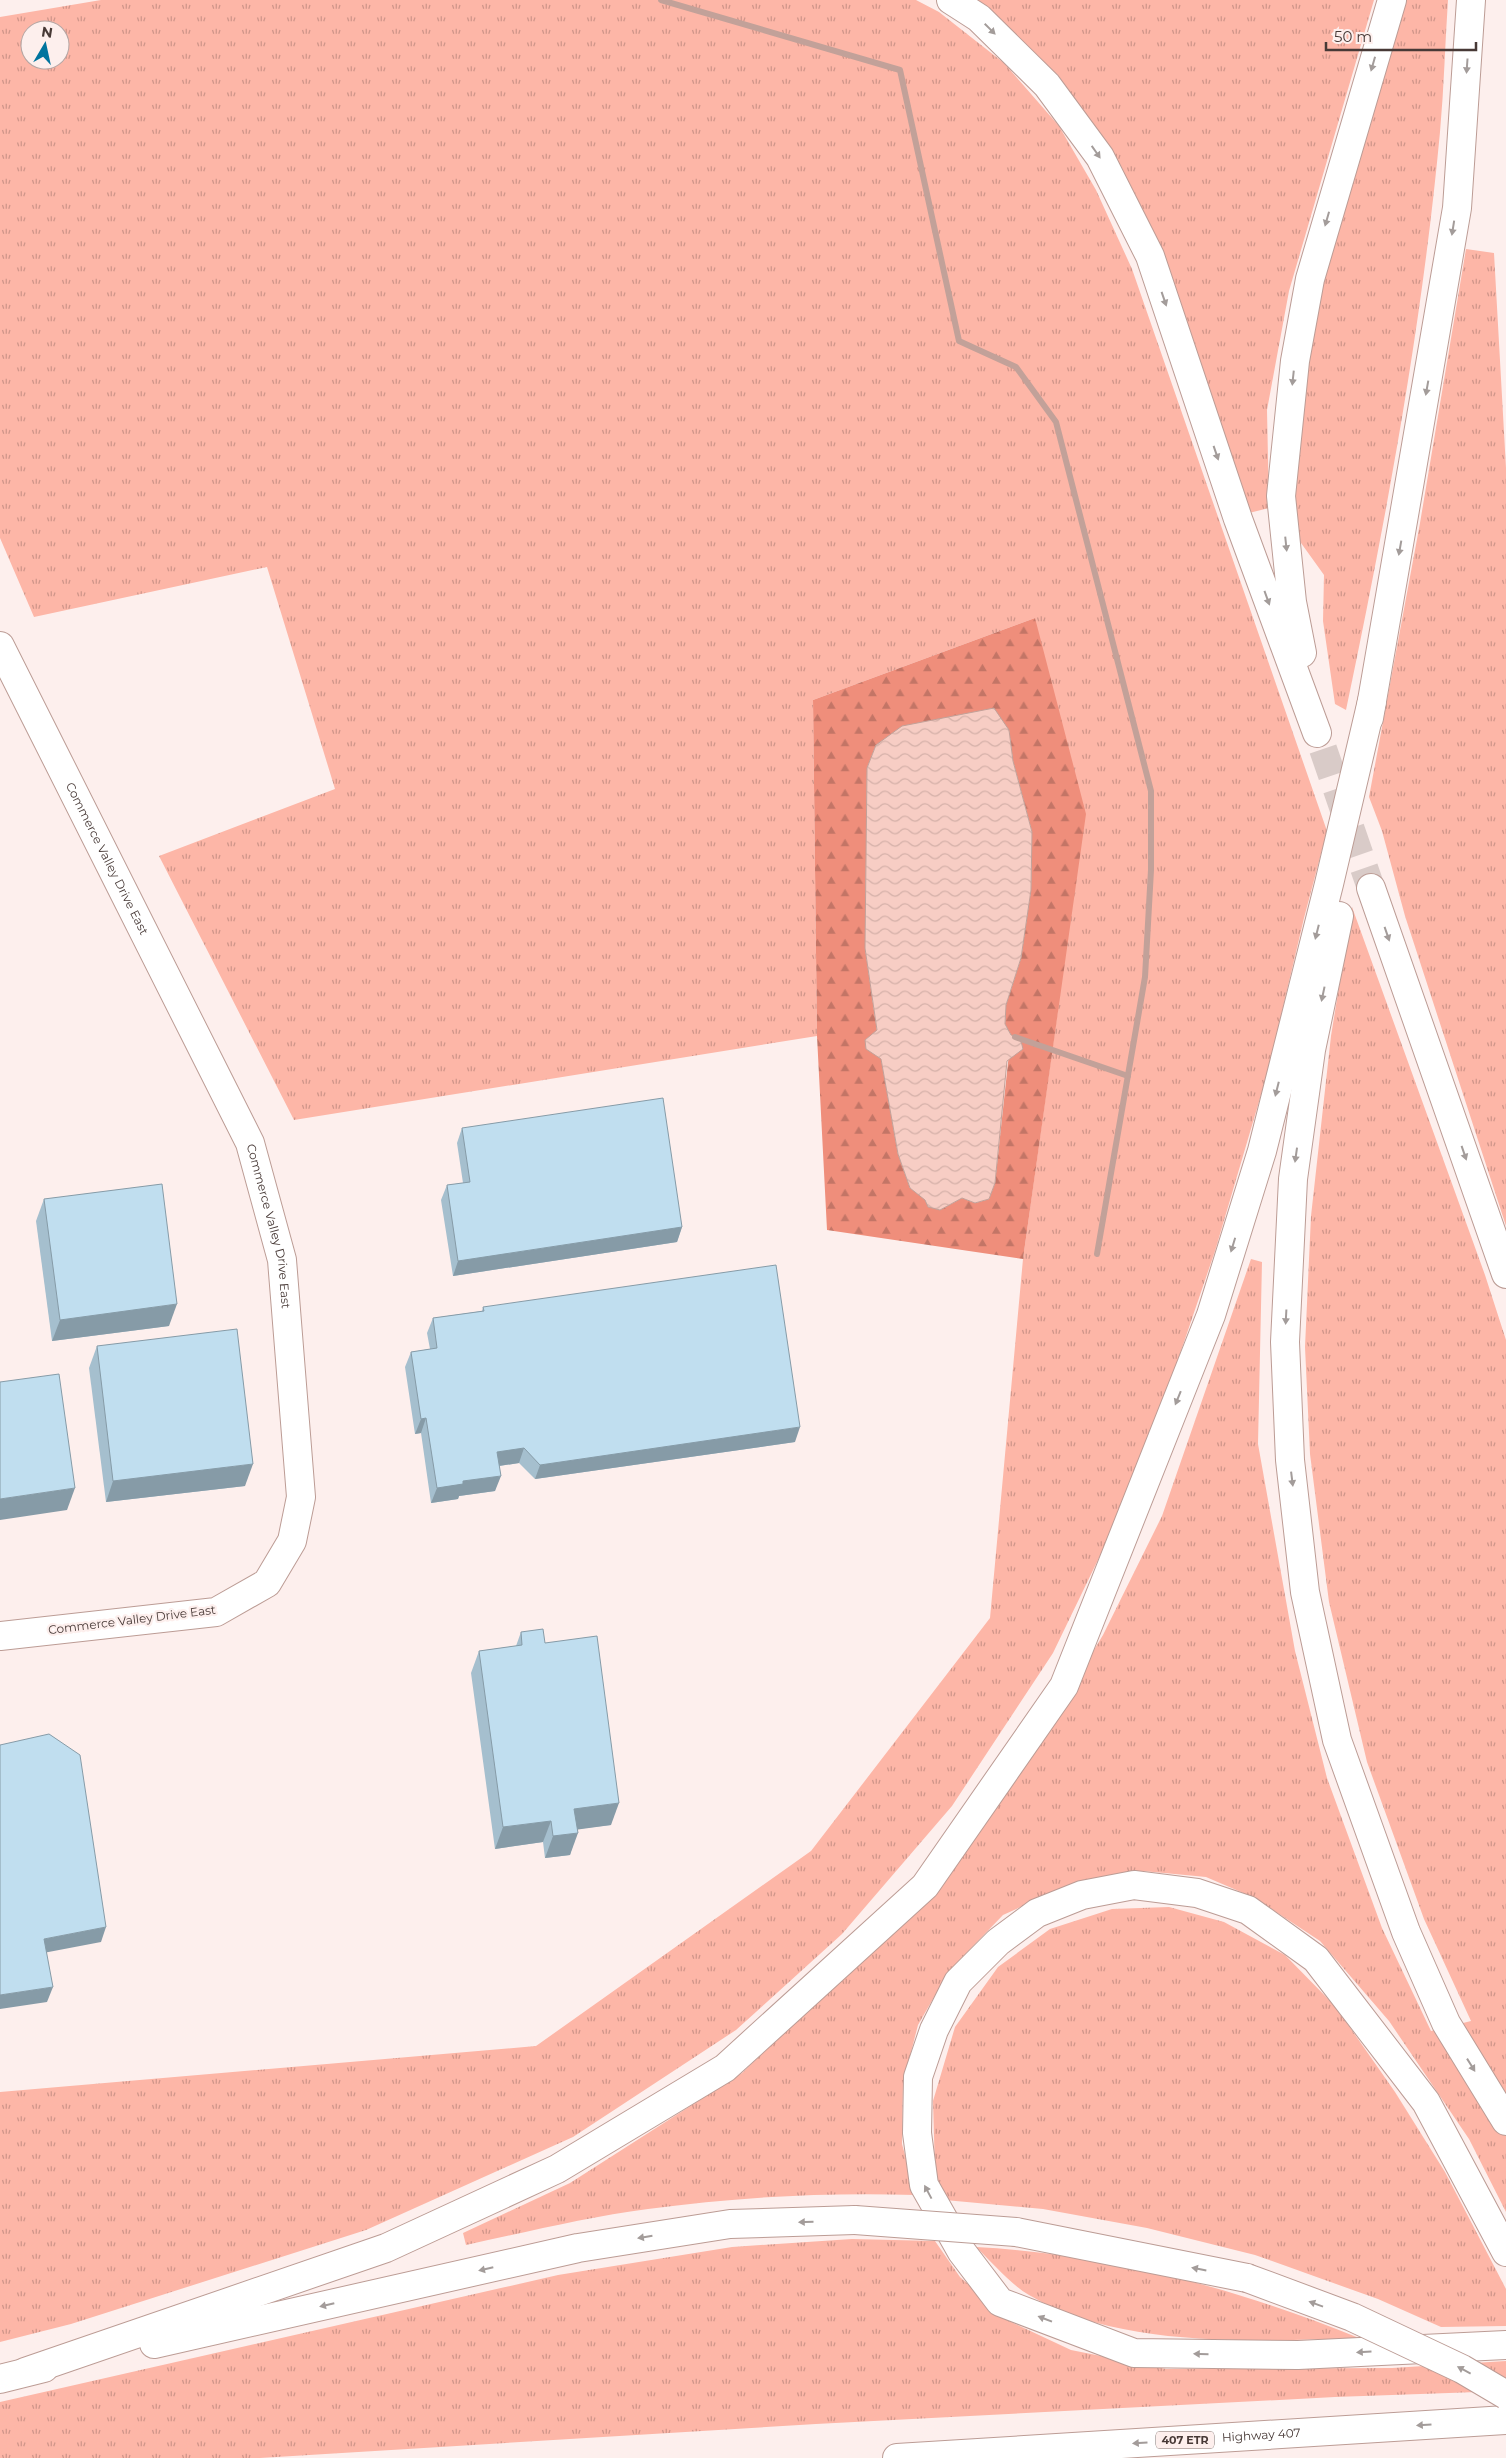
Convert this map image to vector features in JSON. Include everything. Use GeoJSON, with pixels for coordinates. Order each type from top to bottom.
{"type":"FeatureCollection","features":[{"type":"Feature","properties":{"kind":"main road"},"geometry":{"type":"LineString","coordinates":[[951,0],[979,18],[1046,85],[1104,165],[1150,256],[1238,520],[1320,741],[1292,602],[1281,496],[1295,361],[1310,279],[1392,0]]}},
{"type":"Feature","properties":{"kind":"main road"},"geometry":{"type":"LineString","coordinates":[[1472,0],[1457,208],[1372,701],[1340,912],[1311,1050],[1293,1179],[1285,1342],[1290,1460],[1305,1592],[1337,1740],[1406,1932],[1446,2023],[1506,2121]]}},
{"type":"Feature","properties":{"kind":"main road","name":"Commerce Valley Drive East"},"geometry":{"type":"LineString","coordinates":[[0,646],[250,1143],[282,1260],[301,1497],[292,1540],[267,1583],[216,1612],[0,1636]]}},
{"type":"Feature","properties":{"kind":"main road"},"geometry":{"type":"LineString","coordinates":[[13,2375],[386,2248],[556,2169],[725,2068],[925,1886],[1064,1686],[1211,1315],[1262,1151],[1329,884],[1372,701]]}},
{"type":"Feature","properties":{"kind":"main road"},"geometry":{"type":"LineString","coordinates":[[1371,888],[1506,1274]]}},
{"type":"Feature","properties":{"kind":"main road"},"geometry":{"type":"LineString","coordinates":[[1503,2345],[1298,2356],[1134,2353],[1000,2302],[962,2252],[924,2185],[917,2132],[918,2077],[934,2030],[958,1982],[998,1942],[1037,1913],[1082,1895],[1134,1885],[1197,1893],[1248,1910],[1316,1959],[1426,2102],[1506,2252]]}},
{"type":"Feature","properties":{"kind":"main road"},"geometry":{"type":"LineString","coordinates":[[13,2375],[578,2248],[730,2224],[855,2220],[1016,2232],[1247,2278],[1352,2318],[1462,2369],[1506,2395]]}},
{"type":"Feature","properties":{"kind":"main road","name":"Highway 407"},"geometry":{"type":"LineString","coordinates":[[897,2458],[1506,2420]]}},
{"type":"Feature","properties":{"kind":"green space"},"geometry":{"type":"Polygon","coordinates":[[[101,0],[916,0],[939,12],[1004,63],[1059,126],[1096,190],[1132,269],[1327,831],[1304,918],[1268,1071],[1215,1251],[1138,1477],[1053,1653],[952,1806],[842,1934],[736,2030],[573,2137],[366,2230],[71,2324],[0,2342],[0,2092],[536,2046],[811,1851],[990,1618],[1023,1259],[1058,1009],[1035,618],[813,700],[817,1036],[294,1120],[159,856],[335,789],[267,567],[34,617],[0,538],[0,17],[101,0]]]}},
{"type":"Feature","properties":{"kind":"green space"},"geometry":{"type":"Polygon","coordinates":[[[973,0],[1374,0],[1289,291],[1267,410],[1269,508],[1249,513],[1170,287],[1122,168],[1058,75],[973,0]]]}},
{"type":"Feature","properties":{"kind":"green space"},"geometry":{"type":"Polygon","coordinates":[[[1401,0],[1448,0],[1441,115],[1432,205],[1413,350],[1389,494],[1346,710],[1335,704],[1323,621],[1324,575],[1296,536],[1294,434],[1315,301],[1401,0]]]}},
{"type":"Feature","properties":{"kind":"green space"},"geometry":{"type":"Polygon","coordinates":[[[1466,249],[1494,253],[1506,468],[1506,1226],[1405,916],[1382,831],[1369,797],[1420,523],[1466,249]]]}},
{"type":"Feature","properties":{"kind":"green space"},"geometry":{"type":"Polygon","coordinates":[[[1035,618],[1086,814],[1023,1259],[827,1230],[817,1036],[813,700],[1035,618]],[[1009,730],[876,745],[867,768],[865,948],[877,1031],[865,1040],[881,1058],[898,1154],[910,1188],[940,1210],[962,1198],[975,1203],[989,1199],[995,1183],[1011,1035],[1005,1024],[1006,1005],[1021,958],[1031,890],[1032,832],[1013,761],[1009,730]]]}},
{"type":"Feature","properties":{"kind":"green space"},"geometry":{"type":"Polygon","coordinates":[[[1352,907],[1485,1275],[1506,1340],[1506,2212],[1469,2139],[1389,2021],[1320,1941],[1255,1898],[1206,1877],[1143,1871],[1073,1883],[1003,1915],[949,1971],[918,2025],[903,2083],[902,2144],[916,2195],[816,2195],[681,2205],[602,2216],[466,2245],[463,2233],[570,2183],[742,2073],[914,1907],[1005,1796],[1103,1635],[1162,1516],[1251,1259],[1262,1262],[1258,1444],[1295,1651],[1327,1778],[1382,1928],[1431,2031],[1471,2021],[1424,1919],[1367,1762],[1329,1602],[1310,1454],[1305,1347],[1311,1216],[1331,1036],[1352,907]]]}},
{"type":"Feature","properties":{"kind":"green space"},"geometry":{"type":"Polygon","coordinates":[[[1169,1907],[1224,1922],[1285,1955],[1335,2006],[1395,2092],[1445,2172],[1506,2289],[1506,2326],[1441,2327],[1378,2299],[1255,2255],[1147,2228],[1043,2209],[945,2200],[935,2171],[933,2101],[955,2027],[998,1967],[1050,1929],[1112,1909],[1169,1907]]]}},
{"type":"Feature","properties":{"kind":"green space"},"geometry":{"type":"Polygon","coordinates":[[[852,2239],[935,2241],[960,2277],[1011,2322],[1071,2350],[1166,2369],[1392,2368],[1506,2361],[1506,2391],[1335,2397],[816,2424],[260,2458],[0,2458],[0,2402],[558,2275],[732,2247],[852,2239]]]}},
{"type":"Feature","properties":{"kind":"green space"},"geometry":{"type":"Polygon","coordinates":[[[976,2247],[1074,2257],[1171,2276],[1266,2304],[1359,2338],[1233,2340],[1190,2338],[1146,2333],[1104,2325],[1065,2312],[1022,2291],[976,2247]]]}},
{"type":"Feature","properties":{"kind":"water"},"geometry":{"type":"Polygon","coordinates":[[[994,708],[1009,730],[1013,761],[1032,832],[1031,890],[1021,958],[1006,1005],[1005,1024],[1011,1035],[1020,1037],[1023,1049],[1007,1061],[995,1183],[989,1199],[975,1203],[962,1198],[940,1210],[928,1207],[925,1200],[910,1188],[898,1154],[881,1059],[866,1049],[865,1040],[877,1030],[865,948],[867,768],[876,745],[902,726],[994,708]]]}},
{"type":"Feature","properties":{"kind":"building"},"geometry":{"type":"Polygon","coordinates":[[[663,1098],[682,1227],[458,1261],[447,1185],[470,1182],[462,1128],[663,1098]]]}},
{"type":"Feature","properties":{"kind":"building"},"geometry":{"type":"Polygon","coordinates":[[[162,1184],[177,1304],[60,1320],[44,1199],[162,1184]]]}},
{"type":"Feature","properties":{"kind":"building"},"geometry":{"type":"Polygon","coordinates":[[[776,1265],[800,1427],[540,1465],[524,1448],[497,1452],[501,1476],[463,1481],[463,1484],[437,1488],[426,1418],[421,1419],[411,1352],[437,1348],[433,1318],[484,1311],[483,1307],[776,1265]]]}},
{"type":"Feature","properties":{"kind":"building"},"geometry":{"type":"Polygon","coordinates":[[[237,1329],[253,1464],[113,1481],[97,1346],[237,1329]]]}},
{"type":"Feature","properties":{"kind":"building"},"geometry":{"type":"Polygon","coordinates":[[[59,1374],[75,1488],[0,1499],[0,1382],[59,1374]]]}},
{"type":"Feature","properties":{"kind":"building"},"geometry":{"type":"Polygon","coordinates":[[[543,1629],[545,1643],[597,1636],[619,1803],[574,1809],[578,1833],[553,1836],[551,1821],[503,1827],[479,1651],[522,1645],[521,1632],[543,1629]]]}},
{"type":"Feature","properties":{"kind":"building"},"geometry":{"type":"Polygon","coordinates":[[[49,1734],[80,1755],[106,1927],[44,1939],[53,1987],[0,1995],[0,1745],[49,1734]]]}},
{"type":"Feature","properties":{"kind":"waterway"},"geometry":{"type":"LineString","coordinates":[[661,0],[900,70],[959,341],[1016,367],[1056,422],[1151,791],[1151,870],[1145,977],[1097,1254]]}},
{"type":"Feature","properties":{"kind":"waterway"},"geometry":{"type":"LineString","coordinates":[[1015,1037],[1128,1076]]}},
{"type":"Feature","properties":{"kind":"tunnel"},"geometry":{"type":"LineString","coordinates":[[1323,749],[1371,888]]}}]}
